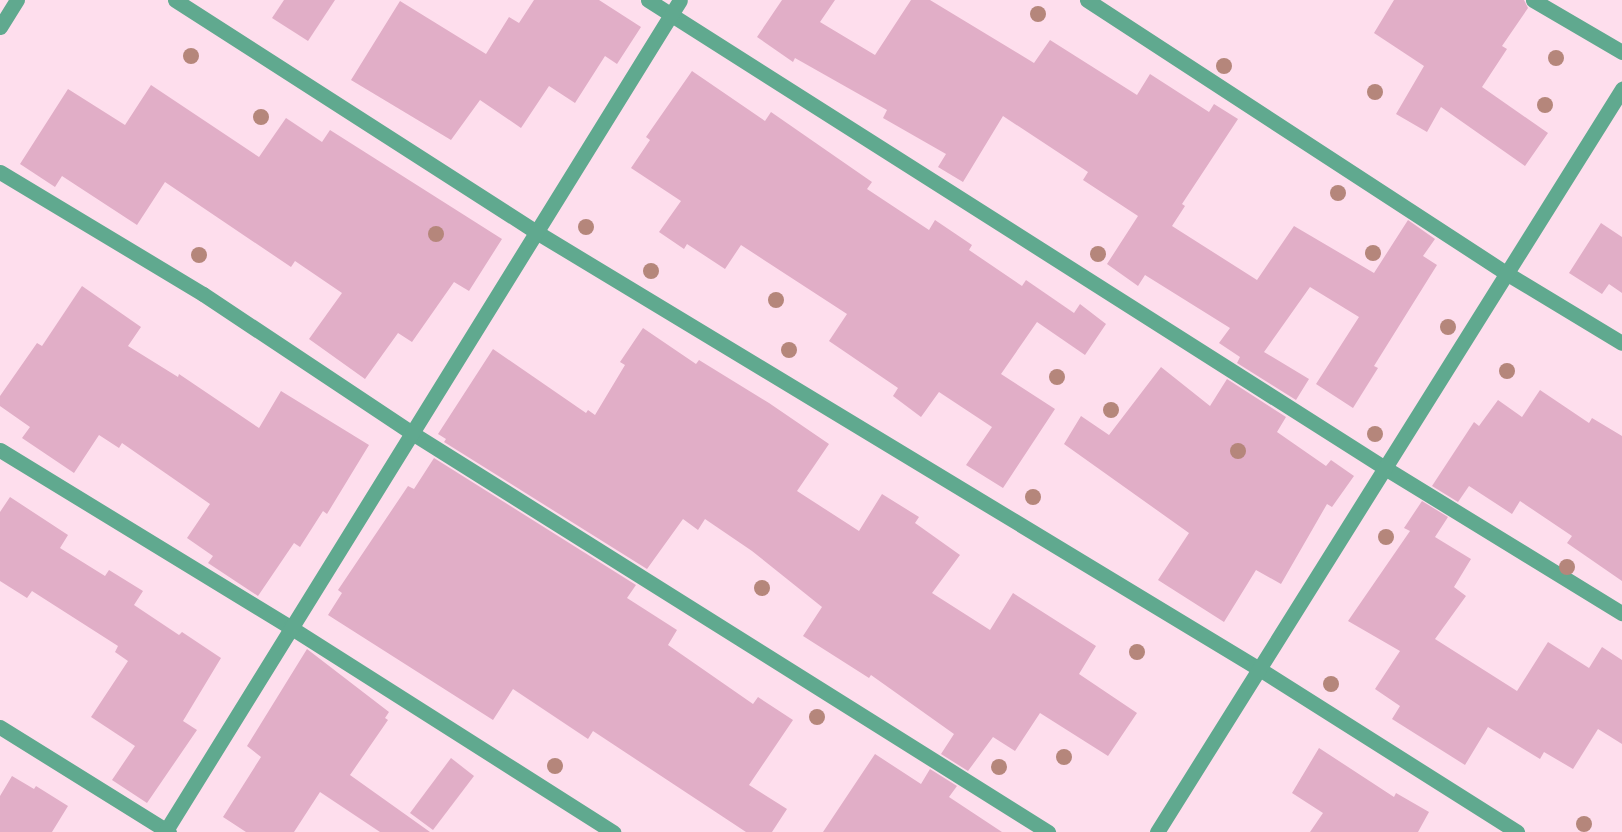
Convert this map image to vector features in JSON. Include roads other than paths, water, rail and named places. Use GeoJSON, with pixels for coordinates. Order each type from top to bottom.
{"type":"FeatureCollection","features":[{"type":"Feature","properties":{"kind":"street"},"geometry":{"type":"LineString","coordinates":[[0,27],[17,0]]}},
{"type":"Feature","properties":{"kind":"street"},"geometry":{"type":"LineString","coordinates":[[175,0],[538,233],[1261,670],[1517,832]]}},
{"type":"Feature","properties":{"kind":"street"},"geometry":{"type":"LineString","coordinates":[[648,0],[1385,468],[1622,613]]}},
{"type":"Feature","properties":{"kind":"street"},"geometry":{"type":"LineString","coordinates":[[0,727],[167,831],[290,626],[538,233],[680,0]]}},
{"type":"Feature","properties":{"kind":"street"},"geometry":{"type":"LineString","coordinates":[[1087,0],[1506,273],[1622,343]]}},
{"type":"Feature","properties":{"kind":"street"},"geometry":{"type":"LineString","coordinates":[[1533,0],[1622,52]]}},
{"type":"Feature","properties":{"kind":"street"},"geometry":{"type":"LineString","coordinates":[[1157,832],[1261,670],[1622,89]]}},
{"type":"Feature","properties":{"kind":"street"},"geometry":{"type":"LineString","coordinates":[[0,172],[203,294],[412,433],[1048,832]]}},
{"type":"Feature","properties":{"kind":"street"},"geometry":{"type":"LineString","coordinates":[[0,450],[290,626],[613,832]]}}]}
